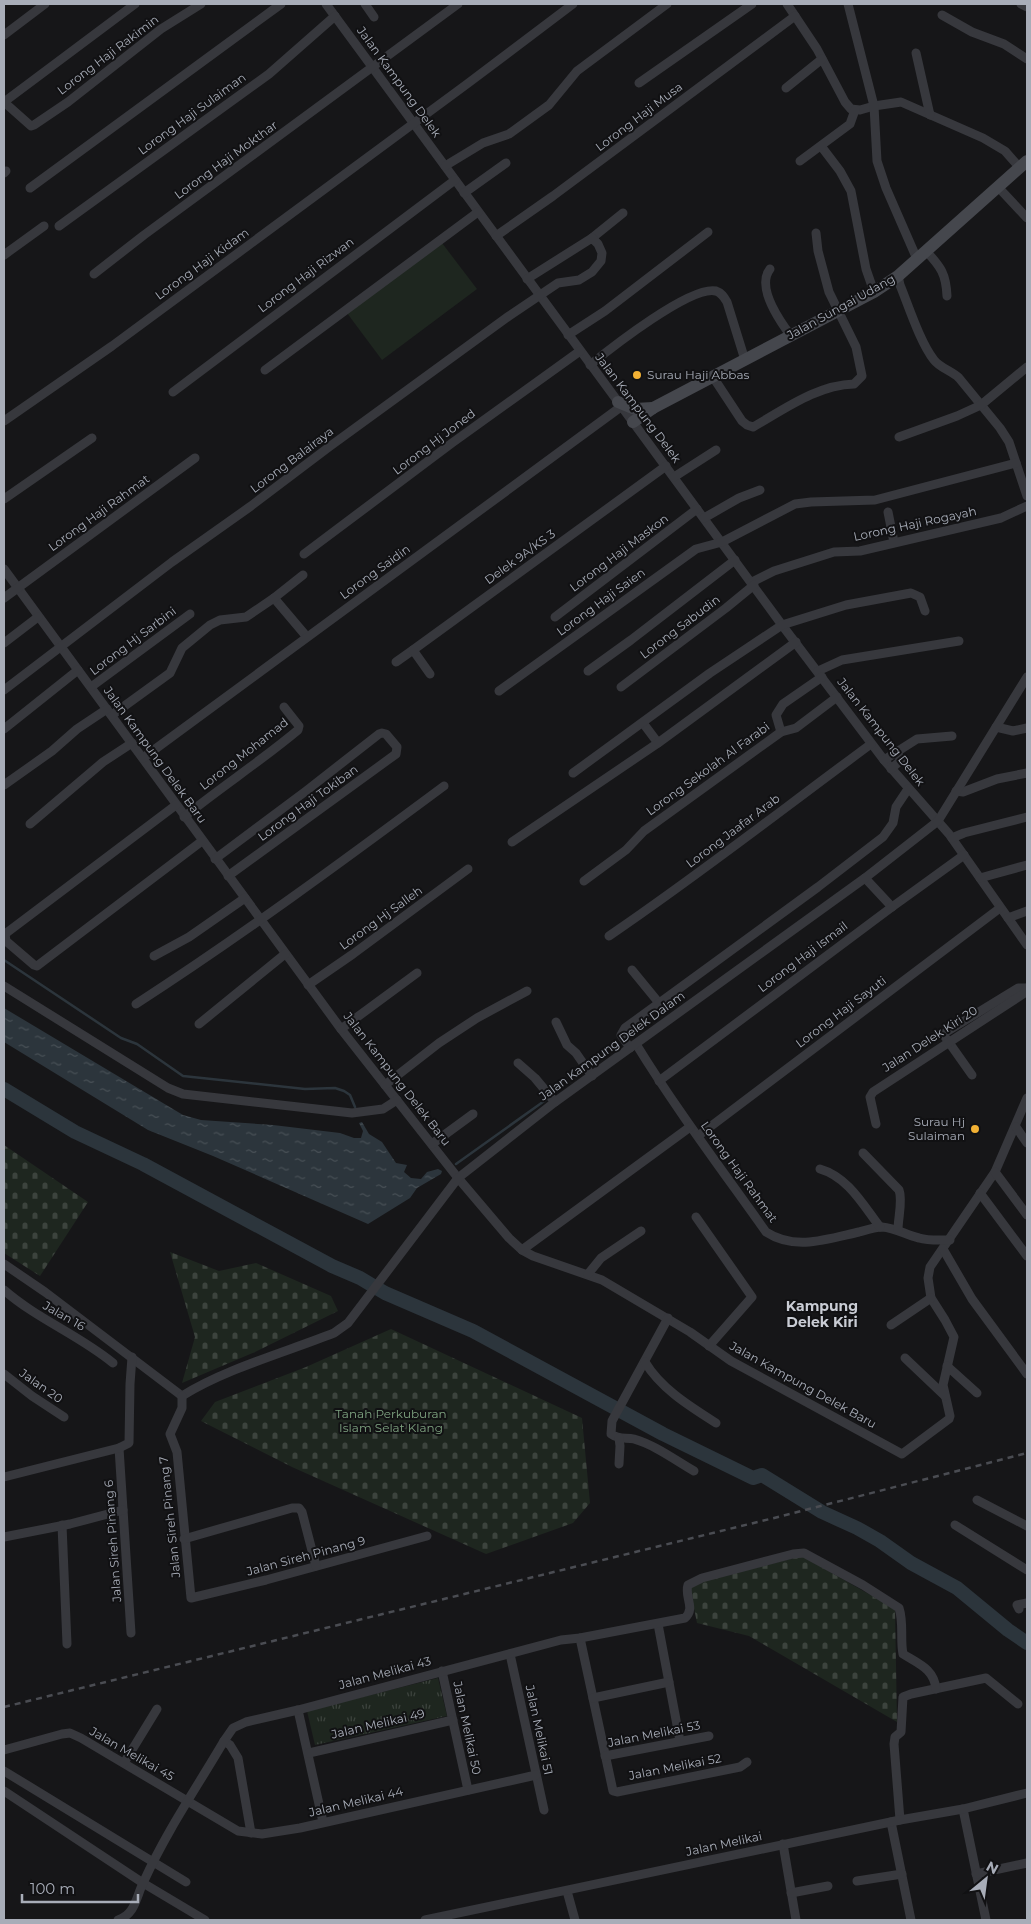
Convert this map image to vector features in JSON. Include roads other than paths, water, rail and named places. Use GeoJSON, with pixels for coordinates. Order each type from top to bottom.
{"type":"FeatureCollection","features":[{"type":"Feature","properties":{"kind":"street"},"geometry":{"type":"LineString","coordinates":[[4,35],[45,4]]}},
{"type":"Feature","properties":{"kind":"street"},"geometry":{"type":"LineString","coordinates":[[4,102],[135,4]]}},
{"type":"Feature","properties":{"kind":"street","name":"Lorong Haji Rakimin"},"geometry":{"type":"LineString","coordinates":[[4,102],[31,126],[55,110],[160,29],[201,4]]}},
{"type":"Feature","properties":{"kind":"street"},"geometry":{"type":"LineString","coordinates":[[30,188],[281,4]]}},
{"type":"Feature","properties":{"kind":"street"},"geometry":{"type":"LineString","coordinates":[[365,4],[374,17]]}},
{"type":"Feature","properties":{"kind":"street","name":"Lorong Haji Mokthar"},"geometry":{"type":"LineString","coordinates":[[94,274],[144,235],[458,4]]}},
{"type":"Feature","properties":{"kind":"street","name":"Lorong Haji Kidam"},"geometry":{"type":"LineString","coordinates":[[4,422],[112,346],[573,4]]}},
{"type":"Feature","properties":{"kind":"street"},"geometry":{"type":"LineString","coordinates":[[445,166],[483,143],[509,134],[549,106],[577,71],[667,4]]}},
{"type":"Feature","properties":{"kind":"street"},"geometry":{"type":"LineString","coordinates":[[639,83],[752,4]]}},
{"type":"Feature","properties":{"kind":"street"},"geometry":{"type":"LineString","coordinates":[[787,4],[851,109],[855,110],[901,102],[990,142],[1025,164]]}},
{"type":"Feature","properties":{"kind":"street"},"geometry":{"type":"LineString","coordinates":[[848,4],[874,106],[877,161],[886,188],[922,255],[936,261],[946,279],[947,296]]}},
{"type":"Feature","properties":{"kind":"street"},"geometry":{"type":"LineString","coordinates":[[1021,4],[1027,7]]}},
{"type":"Feature","properties":{"kind":"street","name":"Jalan Kampung Delek"},"geometry":{"type":"LineString","coordinates":[[329,5],[335,16],[464,193],[753,583],[782,625],[871,744],[952,838],[1027,945]]}},
{"type":"Feature","properties":{"kind":"street"},"geometry":{"type":"LineString","coordinates":[[942,15],[972,32],[1004,44],[1027,59]]}},
{"type":"Feature","properties":{"kind":"street","name":"Lorong Haji Sulaiman"},"geometry":{"type":"LineString","coordinates":[[58,226],[269,74],[335,16]]}},
{"type":"Feature","properties":{"kind":"street","name":"Lorong Haji Musa"},"geometry":{"type":"LineString","coordinates":[[496,236],[553,196],[795,16]]}},
{"type":"Feature","properties":{"kind":"street"},"geometry":{"type":"LineString","coordinates":[[916,53],[930,114]]}},
{"type":"Feature","properties":{"kind":"street"},"geometry":{"type":"LineString","coordinates":[[786,88],[822,59]]}},
{"type":"Feature","properties":{"kind":"street"},"geometry":{"type":"LineString","coordinates":[[800,161],[850,124],[855,110]]}},
{"type":"Feature","properties":{"kind":"street"},"geometry":{"type":"LineString","coordinates":[[821,146],[840,171],[851,191],[866,269],[874,292]]}},
{"type":"Feature","properties":{"kind":"street"},"geometry":{"type":"LineString","coordinates":[[464,193],[506,163]]}},
{"type":"Feature","properties":{"kind":"street","name":"Jalan Sungai Udang"},"geometry":{"type":"LineString","coordinates":[[633,422],[653,408],[874,292],[898,276],[1025,164]]}},
{"type":"Feature","properties":{"kind":"street","name":"Lorong Haji Rizwan"},"geometry":{"type":"LineString","coordinates":[[173,392],[455,180]]}},
{"type":"Feature","properties":{"kind":"street"},"geometry":{"type":"LineString","coordinates":[[998,187],[1027,218]]}},
{"type":"Feature","properties":{"kind":"street"},"geometry":{"type":"LineString","coordinates":[[265,370],[478,212]]}},
{"type":"Feature","properties":{"kind":"street"},"geometry":{"type":"LineString","coordinates":[[528,279],[592,238],[623,214]]}},
{"type":"Feature","properties":{"kind":"street"},"geometry":{"type":"LineString","coordinates":[[4,255],[44,226]]}},
{"type":"Feature","properties":{"kind":"street"},"geometry":{"type":"LineString","coordinates":[[568,335],[604,311],[708,232]]}},
{"type":"Feature","properties":{"kind":"street"},"geometry":{"type":"LineString","coordinates":[[713,377],[742,422],[747,426],[753,427],[812,393],[840,384],[854,384],[862,376],[856,347],[829,292],[818,252],[816,233]]}},
{"type":"Feature","properties":{"kind":"street","name":"Lorong Balairaya"},"geometry":{"type":"LineString","coordinates":[[4,690],[60,646],[172,562],[251,506],[329,446],[540,295],[558,283],[579,280],[592,272],[601,261],[602,253],[598,244],[592,238]]}},
{"type":"Feature","properties":{"kind":"street"},"geometry":{"type":"LineString","coordinates":[[770,269],[766,274],[765,286],[780,321],[791,336]]}},
{"type":"Feature","properties":{"kind":"street"},"geometry":{"type":"LineString","coordinates":[[898,276],[900,285],[935,362],[953,372],[959,378],[1000,428],[1009,442],[1027,496]]}},
{"type":"Feature","properties":{"kind":"street"},"geometry":{"type":"LineString","coordinates":[[590,364],[672,306],[705,291],[715,291],[722,294],[727,302],[745,360]]}},
{"type":"Feature","properties":{"kind":"street","name":"Lorong Hj Joned"},"geometry":{"type":"LineString","coordinates":[[304,554],[580,350]]}},
{"type":"Feature","properties":{"kind":"street"},"geometry":{"type":"LineString","coordinates":[[899,437],[981,405],[1027,366]]}},
{"type":"Feature","properties":{"kind":"street"},"geometry":{"type":"LineString","coordinates":[[620,404],[635,409],[653,408]]}},
{"type":"Feature","properties":{"kind":"street","name":"Lorong Saidin"},"geometry":{"type":"LineString","coordinates":[[144,758],[308,638],[620,404]]}},
{"type":"Feature","properties":{"kind":"street"},"geometry":{"type":"LineString","coordinates":[[4,499],[92,438]]}},
{"type":"Feature","properties":{"kind":"street"},"geometry":{"type":"LineString","coordinates":[[674,476],[716,450]]}},
{"type":"Feature","properties":{"kind":"street","name":"Lorong Haji Rahmat"},"geometry":{"type":"LineString","coordinates":[[4,598],[195,458]]}},
{"type":"Feature","properties":{"kind":"street","name":"Lorong Haji Saien"},"geometry":{"type":"LineString","coordinates":[[499,691],[635,595],[678,561],[701,547],[722,542],[795,504],[875,500],[1016,463]]}},
{"type":"Feature","properties":{"kind":"street","name":"Delek 9A/KS 3"},"geometry":{"type":"LineString","coordinates":[[396,662],[666,466]]}},
{"type":"Feature","properties":{"kind":"street"},"geometry":{"type":"LineString","coordinates":[[704,518],[739,498],[760,490]]}},
{"type":"Feature","properties":{"kind":"street","name":"Lorong Haji Rogayah"},"geometry":{"type":"LineString","coordinates":[[753,583],[774,571],[834,552],[860,551],[1001,518],[1027,506]]}},
{"type":"Feature","properties":{"kind":"street","name":"Lorong Haji Maskon"},"geometry":{"type":"LineString","coordinates":[[555,617],[697,509]]}},
{"type":"Feature","properties":{"kind":"street"},"geometry":{"type":"LineString","coordinates":[[888,512],[894,542]]}},
{"type":"Feature","properties":{"kind":"street"},"geometry":{"type":"LineString","coordinates":[[588,671],[735,560]]}},
{"type":"Feature","properties":{"kind":"street","name":"Jalan Kampung Delek Baru"},"geometry":{"type":"LineString","coordinates":[[5,572],[144,758],[184,817],[285,954],[385,1086],[458,1178],[509,1238],[522,1250],[533,1256],[588,1274],[668,1318],[731,1361],[902,1454],[949,1419],[945,1396]]}},
{"type":"Feature","properties":{"kind":"street"},"geometry":{"type":"LineString","coordinates":[[4,785],[52,751],[76,729],[109,712],[170,673],[182,648],[210,625],[220,620],[246,617],[303,575]]}},
{"type":"Feature","properties":{"kind":"street","name":"Lorong Sabudin"},"geometry":{"type":"LineString","coordinates":[[621,687],[726,608],[753,583]]}},
{"type":"Feature","properties":{"kind":"street"},"geometry":{"type":"LineString","coordinates":[[573,773],[710,673],[782,625],[846,605],[911,593],[920,597],[925,611]]}},
{"type":"Feature","properties":{"kind":"street"},"geometry":{"type":"LineString","coordinates":[[274,598],[308,638]]}},
{"type":"Feature","properties":{"kind":"street","name":"Lorong Hj Sarbini"},"geometry":{"type":"LineString","coordinates":[[91,687],[190,614]]}},
{"type":"Feature","properties":{"kind":"street"},"geometry":{"type":"LineString","coordinates":[[4,642],[38,617]]}},
{"type":"Feature","properties":{"kind":"street"},"geometry":{"type":"LineString","coordinates":[[781,732],[776,715],[783,704],[820,674],[842,660],[959,641]]}},
{"type":"Feature","properties":{"kind":"street"},"geometry":{"type":"LineString","coordinates":[[512,842],[658,743],[796,642]]}},
{"type":"Feature","properties":{"kind":"street"},"geometry":{"type":"LineString","coordinates":[[413,650],[430,674]]}},
{"type":"Feature","properties":{"kind":"street"},"geometry":{"type":"LineString","coordinates":[[4,729],[78,670]]}},
{"type":"Feature","properties":{"kind":"street","name":"Jalan Kampung Delek Dalam"},"geometry":{"type":"LineString","coordinates":[[182,1396],[195,1388],[334,1333],[348,1323],[458,1178],[550,1095],[592,1076],[630,1044],[865,878],[938,821],[1027,677]]}},
{"type":"Feature","properties":{"kind":"street","name":"Lorong Sekolah Al Farabi"},"geometry":{"type":"LineString","coordinates":[[584,881],[626,850],[644,831],[781,732],[796,728],[837,697]]}},
{"type":"Feature","properties":{"kind":"street","name":"Lorong Mohamad"},"geometry":{"type":"LineString","coordinates":[[184,817],[298,730],[299,726],[284,707]]}},
{"type":"Feature","properties":{"kind":"street"},"geometry":{"type":"LineString","coordinates":[[643,722],[658,743]]}},
{"type":"Feature","properties":{"kind":"street"},"geometry":{"type":"LineString","coordinates":[[996,727],[1013,731],[1027,728]]}},
{"type":"Feature","properties":{"kind":"street","name":"Lorong Haji Tokiban"},"geometry":{"type":"LineString","coordinates":[[215,859],[379,734],[386,734],[397,747],[396,754],[228,876]]}},
{"type":"Feature","properties":{"kind":"street"},"geometry":{"type":"LineString","coordinates":[[884,760],[917,739],[952,736]]}},
{"type":"Feature","properties":{"kind":"street"},"geometry":{"type":"LineString","coordinates":[[30,824],[103,762],[132,743]]}},
{"type":"Feature","properties":{"kind":"street","name":"Lorong Jaafar Arab"},"geometry":{"type":"LineString","coordinates":[[609,936],[672,893],[871,744]]}},
{"type":"Feature","properties":{"kind":"street"},"geometry":{"type":"LineString","coordinates":[[891,769],[901,760],[896,752]]}},
{"type":"Feature","properties":{"kind":"street"},"geometry":{"type":"LineString","coordinates":[[956,791],[963,792],[997,779],[1027,773]]}},
{"type":"Feature","properties":{"kind":"street"},"geometry":{"type":"LineString","coordinates":[[136,1004],[231,941],[444,786]]}},
{"type":"Feature","properties":{"kind":"street"},"geometry":{"type":"LineString","coordinates":[[630,1044],[621,1035],[622,1031],[883,837],[893,823],[896,807],[908,789]]}},
{"type":"Feature","properties":{"kind":"street"},"geometry":{"type":"LineString","coordinates":[[176,805],[5,934],[6,940],[37,966],[202,841]]}},
{"type":"Feature","properties":{"kind":"street"},"geometry":{"type":"LineString","coordinates":[[952,838],[964,833],[1027,817]]}},
{"type":"Feature","properties":{"kind":"street","name":"Lorong Haji Ismail"},"geometry":{"type":"LineString","coordinates":[[659,1081],[892,907],[964,856]]}},
{"type":"Feature","properties":{"kind":"street"},"geometry":{"type":"LineString","coordinates":[[980,878],[1027,865]]}},
{"type":"Feature","properties":{"kind":"street","name":"Lorong Hj Salleh"},"geometry":{"type":"LineString","coordinates":[[308,985],[354,954],[468,869]]}},
{"type":"Feature","properties":{"kind":"street"},"geometry":{"type":"LineString","coordinates":[[865,878],[892,907]]}},
{"type":"Feature","properties":{"kind":"street"},"geometry":{"type":"LineString","coordinates":[[154,956],[189,937],[245,898]]}},
{"type":"Feature","properties":{"kind":"street","name":"Lorong Haji Sayuti"},"geometry":{"type":"LineString","coordinates":[[698,1136],[1000,908]]}},
{"type":"Feature","properties":{"kind":"street"},"geometry":{"type":"LineString","coordinates":[[1008,918],[1027,911]]}},
{"type":"Feature","properties":{"kind":"street"},"geometry":{"type":"LineString","coordinates":[[199,1024],[285,954]]}},
{"type":"Feature","properties":{"kind":"street"},"geometry":{"type":"LineString","coordinates":[[632,970],[659,1003]]}},
{"type":"Feature","properties":{"kind":"street"},"geometry":{"type":"LineString","coordinates":[[341,1028],[417,973]]}},
{"type":"Feature","properties":{"kind":"street"},"geometry":{"type":"LineString","coordinates":[[4,986],[168,1088],[183,1094],[352,1112],[383,1109],[396,1100]]}},
{"type":"Feature","properties":{"kind":"street","name":"Jalan Delek Kiri 20"},"geometry":{"type":"LineString","coordinates":[[876,1124],[871,1094],[1024,994],[1024,988],[943,1034],[949,1042]]}},
{"type":"Feature","properties":{"kind":"street"},"geometry":{"type":"LineString","coordinates":[[385,1086],[439,1043],[477,1018],[527,991]]}},
{"type":"Feature","properties":{"kind":"street"},"geometry":{"type":"LineString","coordinates":[[556,1022],[567,1045],[576,1053],[592,1076]]}},
{"type":"Feature","properties":{"kind":"street"},"geometry":{"type":"LineString","coordinates":[[949,1042],[972,1075]]}},
{"type":"Feature","properties":{"kind":"street","name":"Lorong Haji Rahmat"},"geometry":{"type":"LineString","coordinates":[[630,1044],[659,1081],[766,1232],[772,1236],[781,1240],[800,1243],[817,1242],[880,1227],[898,1230],[918,1238],[950,1240]]}},
{"type":"Feature","properties":{"kind":"street"},"geometry":{"type":"LineString","coordinates":[[518,1063],[550,1095]]}},
{"type":"Feature","properties":{"kind":"street"},"geometry":{"type":"LineString","coordinates":[[945,1396],[943,1385],[954,1337],[930,1298],[928,1278],[930,1267],[950,1240],[959,1223],[994,1172],[1016,1127],[1027,1098]]}},
{"type":"Feature","properties":{"kind":"street"},"geometry":{"type":"LineString","coordinates":[[432,1144],[474,1114]]}},
{"type":"Feature","properties":{"kind":"street"},"geometry":{"type":"LineString","coordinates":[[522,1250],[690,1127]]}},
{"type":"Feature","properties":{"kind":"street"},"geometry":{"type":"LineString","coordinates":[[1016,1127],[1027,1143]]}},
{"type":"Feature","properties":{"kind":"street"},"geometry":{"type":"LineString","coordinates":[[864,1153],[898,1190],[901,1196],[898,1230]]}},
{"type":"Feature","properties":{"kind":"street"},"geometry":{"type":"LineString","coordinates":[[820,1169],[836,1176],[846,1184],[880,1227]]}},
{"type":"Feature","properties":{"kind":"street"},"geometry":{"type":"LineString","coordinates":[[994,1172],[1027,1215]]}},
{"type":"Feature","properties":{"kind":"street"},"geometry":{"type":"LineString","coordinates":[[980,1193],[1027,1256]]}},
{"type":"Feature","properties":{"kind":"street"},"geometry":{"type":"LineString","coordinates":[[696,1217],[752,1297],[709,1346]]}},
{"type":"Feature","properties":{"kind":"street"},"geometry":{"type":"LineString","coordinates":[[588,1274],[601,1258],[641,1231]]}},
{"type":"Feature","properties":{"kind":"street"},"geometry":{"type":"LineString","coordinates":[[943,1250],[972,1299],[1027,1374]]}},
{"type":"Feature","properties":{"kind":"street"},"geometry":{"type":"LineString","coordinates":[[4,1264],[45,1292],[182,1396]]}},
{"type":"Feature","properties":{"kind":"street","name":"Jalan 16"},"geometry":{"type":"LineString","coordinates":[[4,1290],[40,1318],[97,1349],[113,1363]]}},
{"type":"Feature","properties":{"kind":"street"},"geometry":{"type":"LineString","coordinates":[[891,1325],[930,1298]]}},
{"type":"Feature","properties":{"kind":"street"},"geometry":{"type":"LineString","coordinates":[[668,1318],[612,1421],[611,1434],[618,1438],[633,1439],[658,1450],[694,1471]]}},
{"type":"Feature","properties":{"kind":"street"},"geometry":{"type":"LineString","coordinates":[[4,1477],[119,1448],[129,1443],[132,1357]]}},
{"type":"Feature","properties":{"kind":"street"},"geometry":{"type":"LineString","coordinates":[[905,1358],[945,1396]]}},
{"type":"Feature","properties":{"kind":"street"},"geometry":{"type":"LineString","coordinates":[[645,1362],[652,1374],[662,1384],[716,1423]]}},
{"type":"Feature","properties":{"kind":"street"},"geometry":{"type":"LineString","coordinates":[[947,1366],[977,1393]]}},
{"type":"Feature","properties":{"kind":"street","name":"Jalan 20"},"geometry":{"type":"LineString","coordinates":[[4,1374],[32,1396],[64,1417]]}},
{"type":"Feature","properties":{"kind":"street","name":"Jalan Sireh Pinang 7"},"geometry":{"type":"LineString","coordinates":[[182,1396],[182,1408],[170,1434],[177,1452],[191,1598]]}},
{"type":"Feature","properties":{"kind":"street"},"geometry":{"type":"LineString","coordinates":[[618,1438],[620,1446],[619,1464]]}},
{"type":"Feature","properties":{"kind":"street","name":"Jalan Sireh Pinang 6"},"geometry":{"type":"LineString","coordinates":[[119,1448],[131,1633]]}},
{"type":"Feature","properties":{"kind":"street"},"geometry":{"type":"LineString","coordinates":[[977,1500],[1027,1526]]}},
{"type":"Feature","properties":{"kind":"street"},"geometry":{"type":"LineString","coordinates":[[184,1538],[292,1508],[299,1508],[302,1512],[316,1566]]}},
{"type":"Feature","properties":{"kind":"street"},"geometry":{"type":"LineString","coordinates":[[4,1537],[123,1510]]}},
{"type":"Feature","properties":{"kind":"street"},"geometry":{"type":"LineString","coordinates":[[62,1525],[67,1644]]}},
{"type":"Feature","properties":{"kind":"street"},"geometry":{"type":"LineString","coordinates":[[955,1525],[1027,1570]]}},
{"type":"Feature","properties":{"kind":"street","name":"Jalan Sireh Pinang 9"},"geometry":{"type":"LineString","coordinates":[[191,1598],[266,1580],[427,1536]]}},
{"type":"Feature","properties":{"kind":"street","name":"Jalan Melikai 43"},"geometry":{"type":"LineString","coordinates":[[118,1920],[131,1913],[142,1882],[153,1861],[233,1728],[246,1722],[561,1640],[685,1618],[690,1614],[691,1609],[686,1590],[688,1585],[702,1578],[793,1554],[804,1553],[863,1585],[899,1608],[903,1654],[931,1672],[935,1678],[936,1689]]}},
{"type":"Feature","properties":{"kind":"street"},"geometry":{"type":"LineString","coordinates":[[1019,1609],[1017,1606],[1027,1603]]}},
{"type":"Feature","properties":{"kind":"street"},"geometry":{"type":"LineString","coordinates":[[658,1624],[680,1742]]}},
{"type":"Feature","properties":{"kind":"street","name":"Jalan Melikai 52"},"geometry":{"type":"LineString","coordinates":[[580,1638],[613,1791],[617,1792],[740,1768],[747,1762]]}},
{"type":"Feature","properties":{"kind":"street","name":"Jalan Melikai 51"},"geometry":{"type":"LineString","coordinates":[[510,1654],[544,1810]]}},
{"type":"Feature","properties":{"kind":"street","name":"Jalan Melikai 50"},"geometry":{"type":"LineString","coordinates":[[442,1671],[468,1790]]}},
{"type":"Feature","properties":{"kind":"street"},"geometry":{"type":"LineString","coordinates":[[911,1920],[902,1874],[896,1821],[894,1744],[895,1737],[901,1732],[903,1697],[986,1678],[1018,1704]]}},
{"type":"Feature","properties":{"kind":"street"},"geometry":{"type":"LineString","coordinates":[[592,1698],[669,1682]]}},
{"type":"Feature","properties":{"kind":"street"},"geometry":{"type":"LineString","coordinates":[[124,1763],[157,1709]]}},
{"type":"Feature","properties":{"kind":"street"},"geometry":{"type":"LineString","coordinates":[[298,1710],[323,1822]]}},
{"type":"Feature","properties":{"kind":"street","name":"Jalan Melikai 49"},"geometry":{"type":"LineString","coordinates":[[309,1753],[453,1720]]}},
{"type":"Feature","properties":{"kind":"street","name":"Jalan Melikai 45"},"geometry":{"type":"LineString","coordinates":[[4,1750],[70,1733],[189,1801]]}},
{"type":"Feature","properties":{"kind":"street","name":"Jalan Melikai 53"},"geometry":{"type":"LineString","coordinates":[[605,1756],[709,1736]]}},
{"type":"Feature","properties":{"kind":"street"},"geometry":{"type":"LineString","coordinates":[[224,1741],[238,1758],[251,1833]]}},
{"type":"Feature","properties":{"kind":"street"},"geometry":{"type":"LineString","coordinates":[[4,1770],[186,1882]]}},
{"type":"Feature","properties":{"kind":"street","name":"Jalan Melikai 44"},"geometry":{"type":"LineString","coordinates":[[189,1801],[238,1831],[262,1834],[300,1828],[536,1775]]}},
{"type":"Feature","properties":{"kind":"street"},"geometry":{"type":"LineString","coordinates":[[4,1791],[142,1882],[205,1920]]}},
{"type":"Feature","properties":{"kind":"street","name":"Jalan Melikai"},"geometry":{"type":"LineString","coordinates":[[425,1920],[783,1844],[963,1809],[1027,1793]]}},
{"type":"Feature","properties":{"kind":"street"},"geometry":{"type":"LineString","coordinates":[[963,1809],[986,1920]]}},
{"type":"Feature","properties":{"kind":"street"},"geometry":{"type":"LineString","coordinates":[[783,1844],[796,1920]]}},
{"type":"Feature","properties":{"kind":"street"},"geometry":{"type":"LineString","coordinates":[[976,1874],[1027,1863]]}},
{"type":"Feature","properties":{"kind":"street"},"geometry":{"type":"LineString","coordinates":[[857,1881],[902,1874]]}},
{"type":"Feature","properties":{"kind":"street"},"geometry":{"type":"LineString","coordinates":[[791,1893],[828,1886]]}},
{"type":"Feature","properties":{"kind":"street"},"geometry":{"type":"LineString","coordinates":[[567,1891],[575,1920]]}},
{"type":"Feature","properties":{"kind":"water"},"geometry":{"type":"Polygon","coordinates":[[[4,1008],[183,1115],[201,1120],[273,1125],[340,1133],[354,1138],[361,1138],[363,1131],[359,1123],[362,1122],[369,1134],[382,1142],[396,1163],[407,1165],[404,1172],[411,1178],[421,1179],[427,1172],[438,1169],[442,1171],[441,1174],[417,1188],[410,1198],[368,1224],[213,1156],[148,1130],[4,1042],[4,1008]]]}},
{"type":"Feature","properties":{"kind":"waterway"},"geometry":{"type":"LineString","coordinates":[[4,960],[121,1038],[137,1044],[183,1076],[305,1089],[335,1088],[350,1095],[355,1107]]}},
{"type":"Feature","properties":{"kind":"waterway"},"geometry":{"type":"LineString","coordinates":[[4,1089],[75,1132],[143,1164],[385,1293],[473,1331],[663,1434],[753,1478],[762,1475],[822,1512],[880,1541],[911,1563],[957,1588],[1008,1630],[1027,1643]]}},
{"type":"Feature","properties":{"kind":"waterway"},"geometry":{"type":"LineString","coordinates":[[456,1164],[547,1099]]}},
{"type":"Feature","properties":{"kind":"railway"},"geometry":{"type":"LineString","coordinates":[[4,1707],[782,1516],[1027,1453]]}},
{"type":"Feature","properties":{"kind":"place","name":"Surau Haji Abbas"},"geometry":{"type":"Point","coordinates":[637,375]}},
{"type":"Feature","properties":{"kind":"place","name":"Surau Hj Sulaiman"},"geometry":{"type":"Point","coordinates":[975,1129]}},
{"type":"Feature","properties":{"kind":"district","name":"Kampung Delek Kiri"},"geometry":{"type":"Point","coordinates":[822,1314]}},
{"type":"Feature","properties":{"kind":"park label","name":"Tanah Perkuburan Islam Selat Klang"},"geometry":{"type":"Point","coordinates":[391,1421]}}]}
